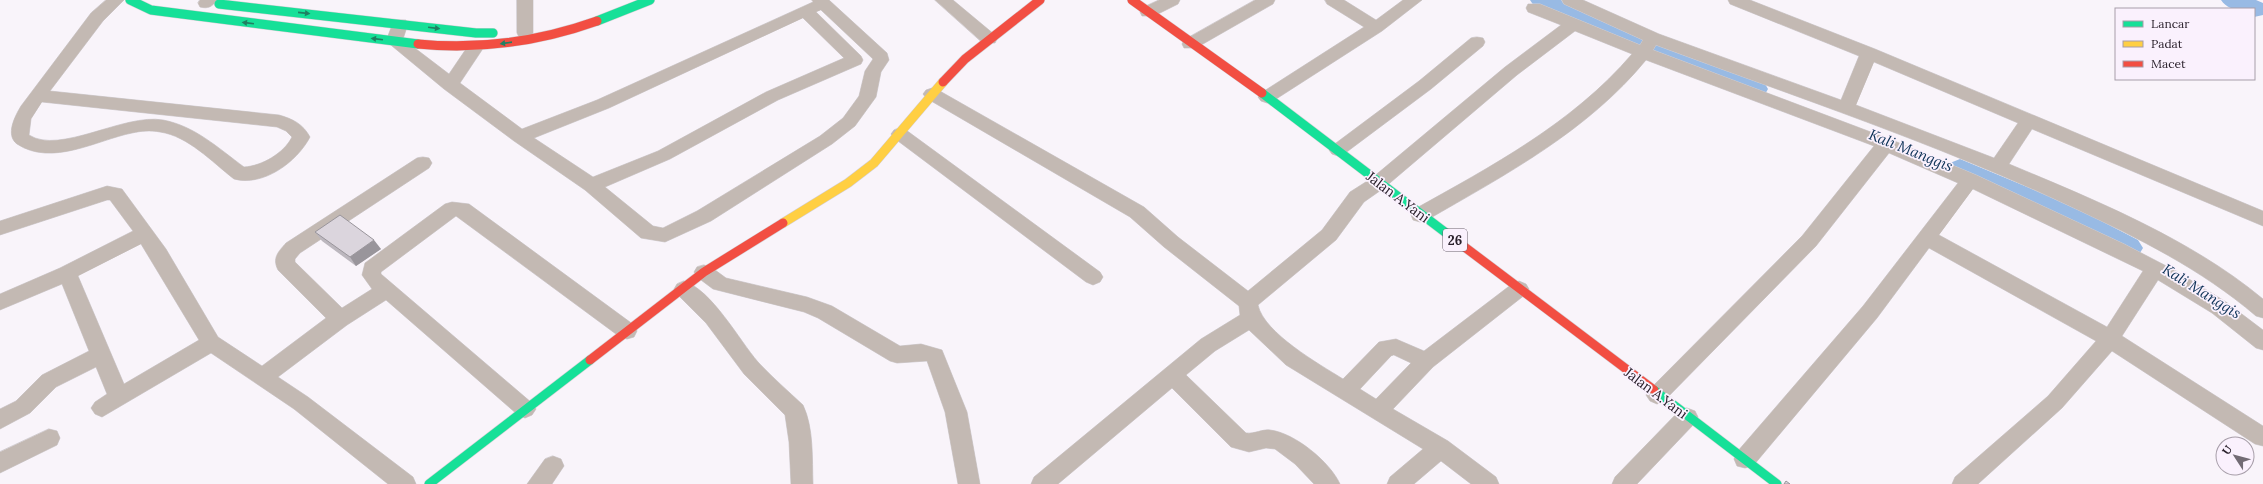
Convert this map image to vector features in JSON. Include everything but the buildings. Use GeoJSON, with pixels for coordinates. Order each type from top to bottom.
{"type":"FeatureCollection","features":[{"type":"Feature","properties":{"kind":"main road"},"geometry":{"type":"LineString","coordinates":[[130,0],[151,10],[425,45],[476,47],[538,39],[566,33],[650,0]]}},
{"type":"Feature","properties":{"kind":"main road"},"geometry":{"type":"LineString","coordinates":[[203,1],[476,33],[513,33],[563,27],[634,0]]}},
{"type":"Feature","properties":{"kind":"main road"},"geometry":{"type":"LineString","coordinates":[[430,484],[525,409],[684,289],[704,272],[848,183],[874,163],[900,134],[932,94],[965,60],[989,39],[1040,0]]}},
{"type":"Feature","properties":{"kind":"main road","name":"Jalan A.Yani"},"geometry":{"type":"LineString","coordinates":[[1132,0],[1190,44],[1267,97],[1338,150],[1420,215],[1468,249],[1777,484]]}},
{"type":"Feature","properties":{"kind":"street"},"geometry":{"type":"LineString","coordinates":[[38,96],[279,121],[295,128],[301,138],[299,144],[269,167],[247,174],[240,174],[184,133],[172,128],[158,126],[144,125],[66,145],[36,147],[26,144],[20,137],[20,127],[27,110],[97,17],[116,0]]}},
{"type":"Feature","properties":{"kind":"street"},"geometry":{"type":"LineString","coordinates":[[513,33],[525,0]]}},
{"type":"Feature","properties":{"kind":"street"},"geometry":{"type":"LineString","coordinates":[[943,0],[989,39]]}},
{"type":"Feature","properties":{"kind":"street"},"geometry":{"type":"LineString","coordinates":[[1148,12],[1172,0]]}},
{"type":"Feature","properties":{"kind":"street"},"geometry":{"type":"LineString","coordinates":[[1190,44],[1267,0]]}},
{"type":"Feature","properties":{"kind":"street"},"geometry":{"type":"LineString","coordinates":[[1333,0],[1376,27]]}},
{"type":"Feature","properties":{"kind":"street"},"geometry":{"type":"LineString","coordinates":[[1267,97],[1376,27],[1414,0]]}},
{"type":"Feature","properties":{"kind":"street"},"geometry":{"type":"LineString","coordinates":[[1570,0],[1647,46],[1970,180],[2097,240],[2216,304],[2263,342]]}},
{"type":"Feature","properties":{"kind":"street"},"geometry":{"type":"LineString","coordinates":[[1736,0],[2029,120],[2263,219]]}},
{"type":"Feature","properties":{"kind":"street"},"geometry":{"type":"LineString","coordinates":[[400,24],[394,41],[520,137],[591,185],[648,233],[665,235],[704,216],[826,140],[849,122],[867,97],[871,85],[873,70],[882,60],[882,57],[862,37],[821,1],[805,11],[602,104],[520,137]]}},
{"type":"Feature","properties":{"kind":"street"},"geometry":{"type":"LineString","coordinates":[[1534,8],[1573,24],[1847,107],[1999,165],[2123,223],[2179,254],[2250,298],[2263,310]]}},
{"type":"Feature","properties":{"kind":"street"},"geometry":{"type":"LineString","coordinates":[[805,11],[855,60],[873,70]]}},
{"type":"Feature","properties":{"kind":"street"},"geometry":{"type":"LineString","coordinates":[[1042,484],[1250,311],[1329,235],[1357,197],[1378,183],[1505,76],[1573,24]]}},
{"type":"Feature","properties":{"kind":"street"},"geometry":{"type":"LineString","coordinates":[[1338,150],[1425,85],[1477,42]]}},
{"type":"Feature","properties":{"kind":"street"},"geometry":{"type":"LineString","coordinates":[[1420,215],[1511,163],[1597,102],[1647,46]]}},
{"type":"Feature","properties":{"kind":"street"},"geometry":{"type":"LineString","coordinates":[[450,85],[476,47]]}},
{"type":"Feature","properties":{"kind":"street"},"geometry":{"type":"LineString","coordinates":[[1847,107],[1869,54]]}},
{"type":"Feature","properties":{"kind":"street"},"geometry":{"type":"LineString","coordinates":[[591,185],[664,155],[772,96],[855,60]]}},
{"type":"Feature","properties":{"kind":"street"},"geometry":{"type":"LineString","coordinates":[[932,94],[1137,212],[1250,311],[1293,359],[1440,448],[1488,484]]}},
{"type":"Feature","properties":{"kind":"street"},"geometry":{"type":"LineString","coordinates":[[1999,165],[2029,120]]}},
{"type":"Feature","properties":{"kind":"street"},"geometry":{"type":"LineString","coordinates":[[900,134],[1093,277]]}},
{"type":"Feature","properties":{"kind":"street"},"geometry":{"type":"LineString","coordinates":[[1657,394],[1809,241],[1886,144]]}},
{"type":"Feature","properties":{"kind":"street"},"geometry":{"type":"LineString","coordinates":[[340,319],[286,265],[285,257],[293,248],[423,163]]}},
{"type":"Feature","properties":{"kind":"street"},"geometry":{"type":"LineString","coordinates":[[1745,459],[1870,312],[1970,180]]}},
{"type":"Feature","properties":{"kind":"street"},"geometry":{"type":"LineString","coordinates":[[0,228],[111,192],[116,194],[159,254],[211,343],[301,404],[405,484]]}},
{"type":"Feature","properties":{"kind":"street"},"geometry":{"type":"LineString","coordinates":[[525,409],[372,277],[372,268],[452,209],[462,209],[627,331]]}},
{"type":"Feature","properties":{"kind":"street"},"geometry":{"type":"LineString","coordinates":[[0,302],[67,273],[144,234]]}},
{"type":"Feature","properties":{"kind":"street"},"geometry":{"type":"LineString","coordinates":[[1926,237],[2110,339],[2178,381],[2263,437]]}},
{"type":"Feature","properties":{"kind":"street"},"geometry":{"type":"LineString","coordinates":[[1964,484],[2055,402],[2110,339],[2154,270]]}},
{"type":"Feature","properties":{"kind":"street"},"geometry":{"type":"LineString","coordinates":[[704,272],[720,284],[807,305],[825,312],[897,355],[904,356],[922,352],[935,356],[956,412],[969,484]]}},
{"type":"Feature","properties":{"kind":"street"},"geometry":{"type":"LineString","coordinates":[[67,273],[100,355],[111,403],[211,343]]}},
{"type":"Feature","properties":{"kind":"street"},"geometry":{"type":"LineString","coordinates":[[684,289],[712,317],[750,368],[795,411],[800,442],[802,484]]}},
{"type":"Feature","properties":{"kind":"street"},"geometry":{"type":"LineString","coordinates":[[1378,411],[1426,361],[1519,289]]}},
{"type":"Feature","properties":{"kind":"street"},"geometry":{"type":"LineString","coordinates":[[262,377],[340,319],[387,290]]}},
{"type":"Feature","properties":{"kind":"street"},"geometry":{"type":"LineString","coordinates":[[1345,390],[1386,348],[1396,347],[1426,361]]}},
{"type":"Feature","properties":{"kind":"street"},"geometry":{"type":"LineString","coordinates":[[0,420],[23,407],[49,381],[100,355]]}},
{"type":"Feature","properties":{"kind":"street"},"geometry":{"type":"LineString","coordinates":[[1172,375],[1238,440],[1249,444],[1269,439],[1288,445],[1329,484]]}},
{"type":"Feature","properties":{"kind":"street"},"geometry":{"type":"LineString","coordinates":[[1623,484],[1687,417]]}},
{"type":"Feature","properties":{"kind":"street"},"geometry":{"type":"LineString","coordinates":[[0,463],[49,438]]}},
{"type":"Feature","properties":{"kind":"street"},"geometry":{"type":"LineString","coordinates":[[1398,484],[1440,448]]}},
{"type":"Feature","properties":{"kind":"street"},"geometry":{"type":"LineString","coordinates":[[538,484],[553,466]]}},
{"type":"Feature","properties":{"kind":"waterway","name":"Kali Manggis"},"geometry":{"type":"LineString","coordinates":[[1543,0],[1630,40],[1754,89]]}},
{"type":"Feature","properties":{"kind":"waterway"},"geometry":{"type":"LineString","coordinates":[[2234,0],[2252,8]]}},
{"type":"Feature","properties":{"kind":"waterway","name":"Kali Manggis"},"geometry":{"type":"LineString","coordinates":[[1960,170],[2062,214],[2127,248]]}},
{"type":"Feature","properties":{"kind":"traffic: fast"},"geometry":{"type":"LineString","coordinates":[[130,0],[151,10],[418,44]]}},
{"type":"Feature","properties":{"kind":"traffic: fast"},"geometry":{"type":"LineString","coordinates":[[597,21],[650,0]]}},
{"type":"Feature","properties":{"kind":"traffic: fast"},"geometry":{"type":"LineString","coordinates":[[219,4],[476,33],[493,33]]}},
{"type":"Feature","properties":{"kind":"traffic: fast"},"geometry":{"type":"LineString","coordinates":[[1262,93],[1454,239]]}},
{"type":"Feature","properties":{"kind":"traffic: fast"},"geometry":{"type":"LineString","coordinates":[[429,484],[590,360]]}},
{"type":"Feature","properties":{"kind":"traffic: fast"},"geometry":{"type":"LineString","coordinates":[[1654,390],[1777,484]]}},
{"type":"Feature","properties":{"kind":"traffic: slow"},"geometry":{"type":"LineString","coordinates":[[783,223],[848,183],[874,163],[943,82]]}},
{"type":"Feature","properties":{"kind":"traffic: jam"},"geometry":{"type":"LineString","coordinates":[[943,82],[965,59],[1040,0]]}},
{"type":"Feature","properties":{"kind":"traffic: jam"},"geometry":{"type":"LineString","coordinates":[[1132,0],[1262,93]]}},
{"type":"Feature","properties":{"kind":"traffic: jam"},"geometry":{"type":"LineString","coordinates":[[418,44],[463,47],[509,44],[554,35],[597,21]]}},
{"type":"Feature","properties":{"kind":"traffic: jam"},"geometry":{"type":"LineString","coordinates":[[590,360],[704,272],[783,223]]}},
{"type":"Feature","properties":{"kind":"traffic: jam"},"geometry":{"type":"LineString","coordinates":[[1454,239],[1654,390]]}}]}
